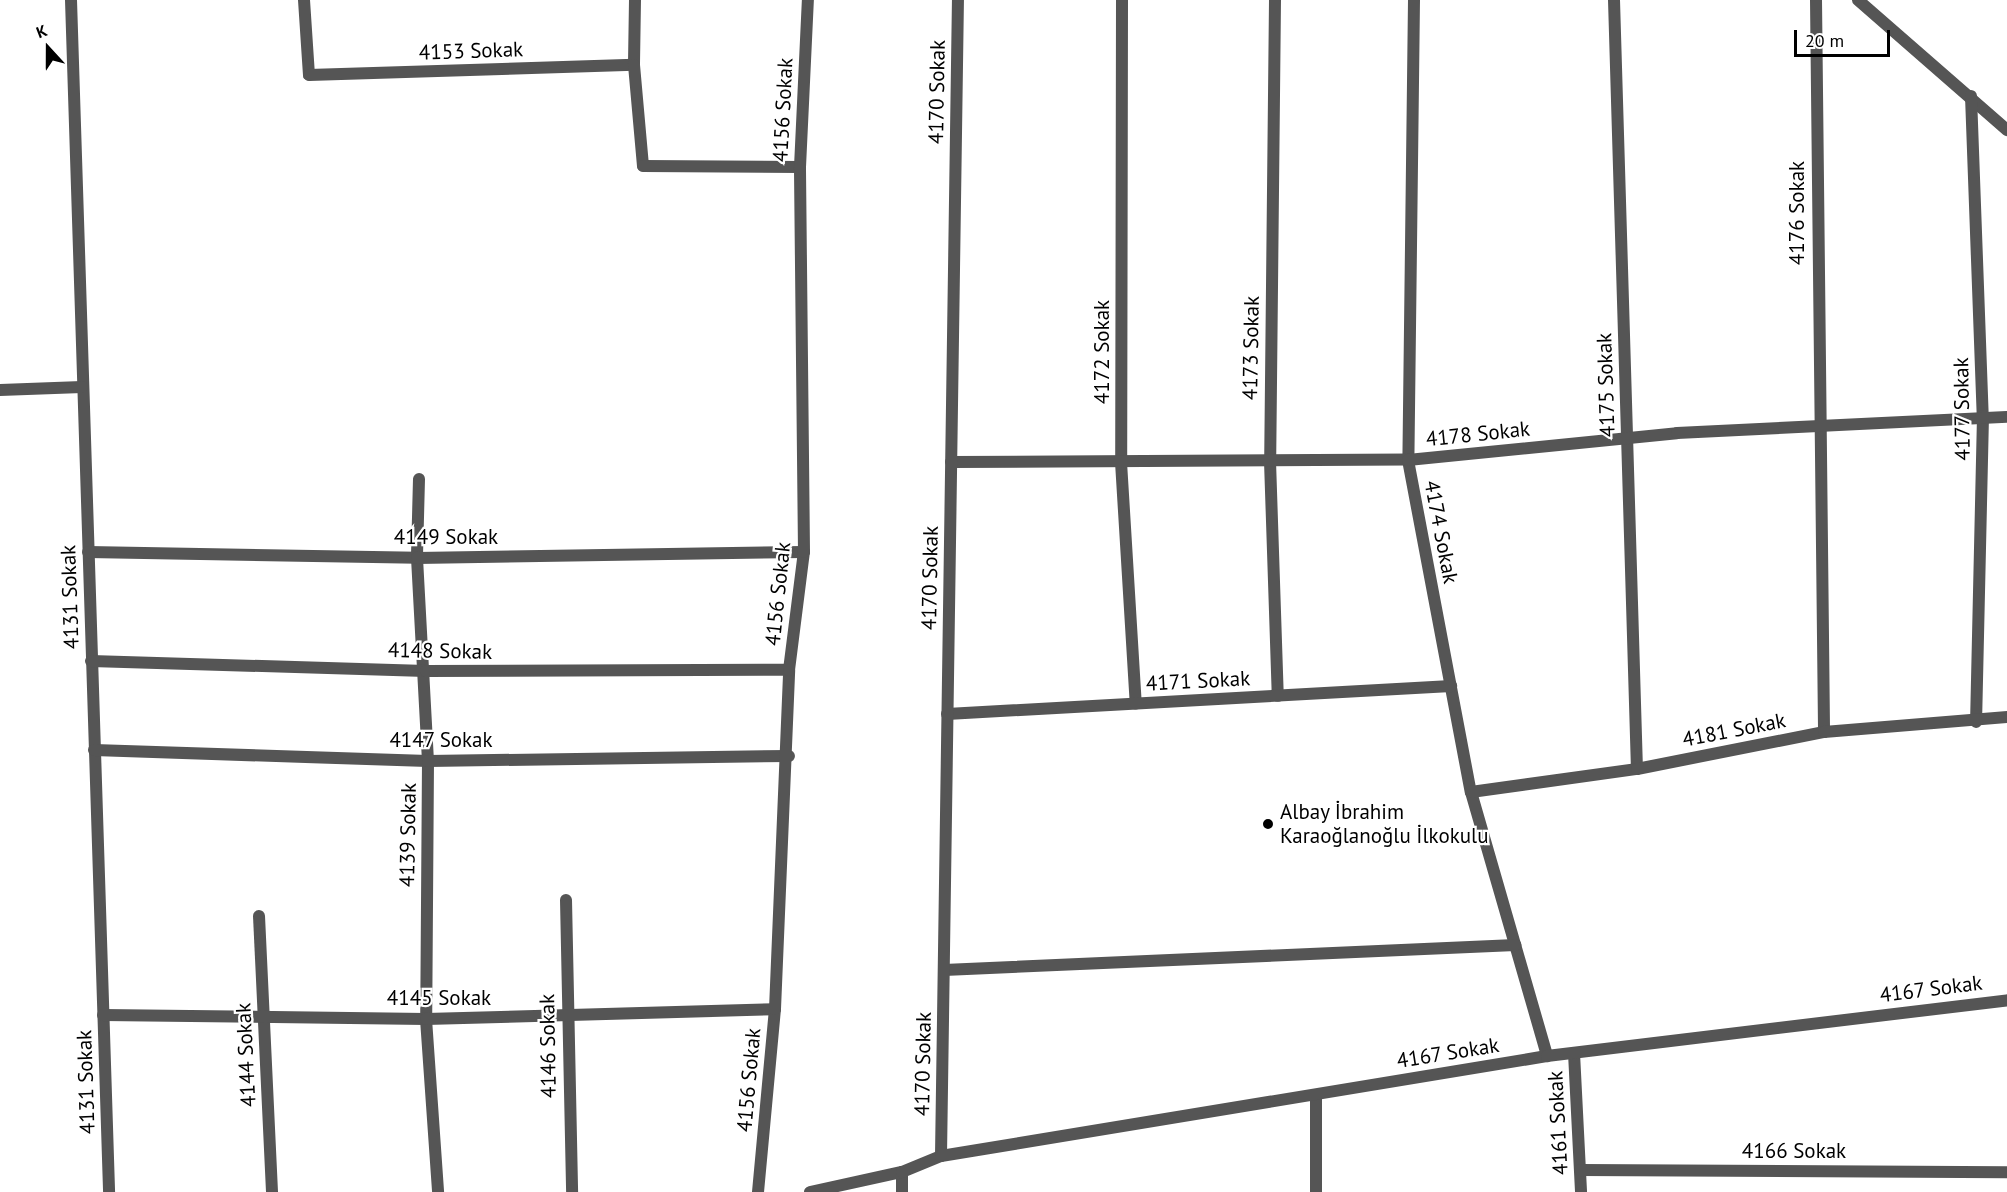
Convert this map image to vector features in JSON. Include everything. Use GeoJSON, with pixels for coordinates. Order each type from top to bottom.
{"type":"FeatureCollection","features":[{"type":"Feature","properties":{"kind":"street","name":"4131 Sokak"},"geometry":{"type":"LineString","coordinates":[[71,0],[109,1192]]}},
{"type":"Feature","properties":{"kind":"street","name":"4153 Sokak"},"geometry":{"type":"LineString","coordinates":[[304,0],[309,75],[634,65]]}},
{"type":"Feature","properties":{"kind":"street"},"geometry":{"type":"LineString","coordinates":[[635,0],[634,65],[643,166],[800,167]]}},
{"type":"Feature","properties":{"kind":"street","name":"4156 Sokak"},"geometry":{"type":"LineString","coordinates":[[758,1192],[775,1009],[789,756],[789,670],[804,552],[800,167],[808,0]]}},
{"type":"Feature","properties":{"kind":"street","name":"4170 Sokak"},"geometry":{"type":"LineString","coordinates":[[941,1156],[958,0]]}},
{"type":"Feature","properties":{"kind":"street","name":"4172 Sokak"},"geometry":{"type":"LineString","coordinates":[[1122,0],[1121,462],[1136,704]]}},
{"type":"Feature","properties":{"kind":"street","name":"4173 Sokak"},"geometry":{"type":"LineString","coordinates":[[1275,0],[1270,461],[1278,696]]}},
{"type":"Feature","properties":{"kind":"street","name":"4174 Sokak"},"geometry":{"type":"LineString","coordinates":[[1414,0],[1408,460],[1471,792],[1547,1056]]}},
{"type":"Feature","properties":{"kind":"street","name":"4175 Sokak"},"geometry":{"type":"LineString","coordinates":[[1614,0],[1637,769]]}},
{"type":"Feature","properties":{"kind":"street","name":"4176 Sokak"},"geometry":{"type":"LineString","coordinates":[[1816,0],[1817,427],[1824,732]]}},
{"type":"Feature","properties":{"kind":"street"},"geometry":{"type":"LineString","coordinates":[[1858,0],[1971,96],[2007,130]]}},
{"type":"Feature","properties":{"kind":"street","name":"4177 Sokak"},"geometry":{"type":"LineString","coordinates":[[1971,96],[1983,416],[1976,722]]}},
{"type":"Feature","properties":{"kind":"street"},"geometry":{"type":"LineString","coordinates":[[0,390],[82,387]]}},
{"type":"Feature","properties":{"kind":"street","name":"4178 Sokak"},"geometry":{"type":"LineString","coordinates":[[951,462],[1408,460],[1627,438],[1983,416],[2007,417]]}},
{"type":"Feature","properties":{"kind":"street","name":"4139 Sokak"},"geometry":{"type":"LineString","coordinates":[[419,479],[417,558],[426,671],[428,761],[426,1019],[438,1192]]}},
{"type":"Feature","properties":{"kind":"street","name":"4149 Sokak"},"geometry":{"type":"LineString","coordinates":[[87,552],[417,558],[804,552]]}},
{"type":"Feature","properties":{"kind":"street","name":"4148 Sokak"},"geometry":{"type":"LineString","coordinates":[[91,661],[426,671],[789,670]]}},
{"type":"Feature","properties":{"kind":"street","name":"4171 Sokak"},"geometry":{"type":"LineString","coordinates":[[947,714],[1451,686]]}},
{"type":"Feature","properties":{"kind":"street","name":"4181 Sokak"},"geometry":{"type":"LineString","coordinates":[[1471,792],[1637,769],[1824,732],[1976,722],[2007,717]]}},
{"type":"Feature","properties":{"kind":"street","name":"4147 Sokak"},"geometry":{"type":"LineString","coordinates":[[94,750],[428,761],[789,756]]}},
{"type":"Feature","properties":{"kind":"street","name":"4146 Sokak"},"geometry":{"type":"LineString","coordinates":[[566,900],[566,1016],[572,1192]]}},
{"type":"Feature","properties":{"kind":"street","name":"4144 Sokak"},"geometry":{"type":"LineString","coordinates":[[259,916],[272,1192]]}},
{"type":"Feature","properties":{"kind":"street"},"geometry":{"type":"LineString","coordinates":[[944,970],[1515,945]]}},
{"type":"Feature","properties":{"kind":"street","name":"4167 Sokak"},"geometry":{"type":"LineString","coordinates":[[902,1172],[941,1156],[1547,1056],[2007,999]]}},
{"type":"Feature","properties":{"kind":"street","name":"4145 Sokak"},"geometry":{"type":"LineString","coordinates":[[103,1015],[264,1015],[426,1019],[775,1009]]}},
{"type":"Feature","properties":{"kind":"street","name":"4161 Sokak"},"geometry":{"type":"LineString","coordinates":[[1574,1053],[1581,1192]]}},
{"type":"Feature","properties":{"kind":"street"},"geometry":{"type":"LineString","coordinates":[[1316,1095],[1317,1192]]}},
{"type":"Feature","properties":{"kind":"street","name":"4166 Sokak"},"geometry":{"type":"LineString","coordinates":[[1580,1170],[2007,1172]]}},
{"type":"Feature","properties":{"kind":"street"},"geometry":{"type":"LineString","coordinates":[[810,1192],[902,1172],[902,1192]]}},
{"type":"Feature","properties":{"kind":"place","name":"Albay İbrahim Karaoğlanoğlu İlkokulu"},"geometry":{"type":"Point","coordinates":[1268,824]}}]}
